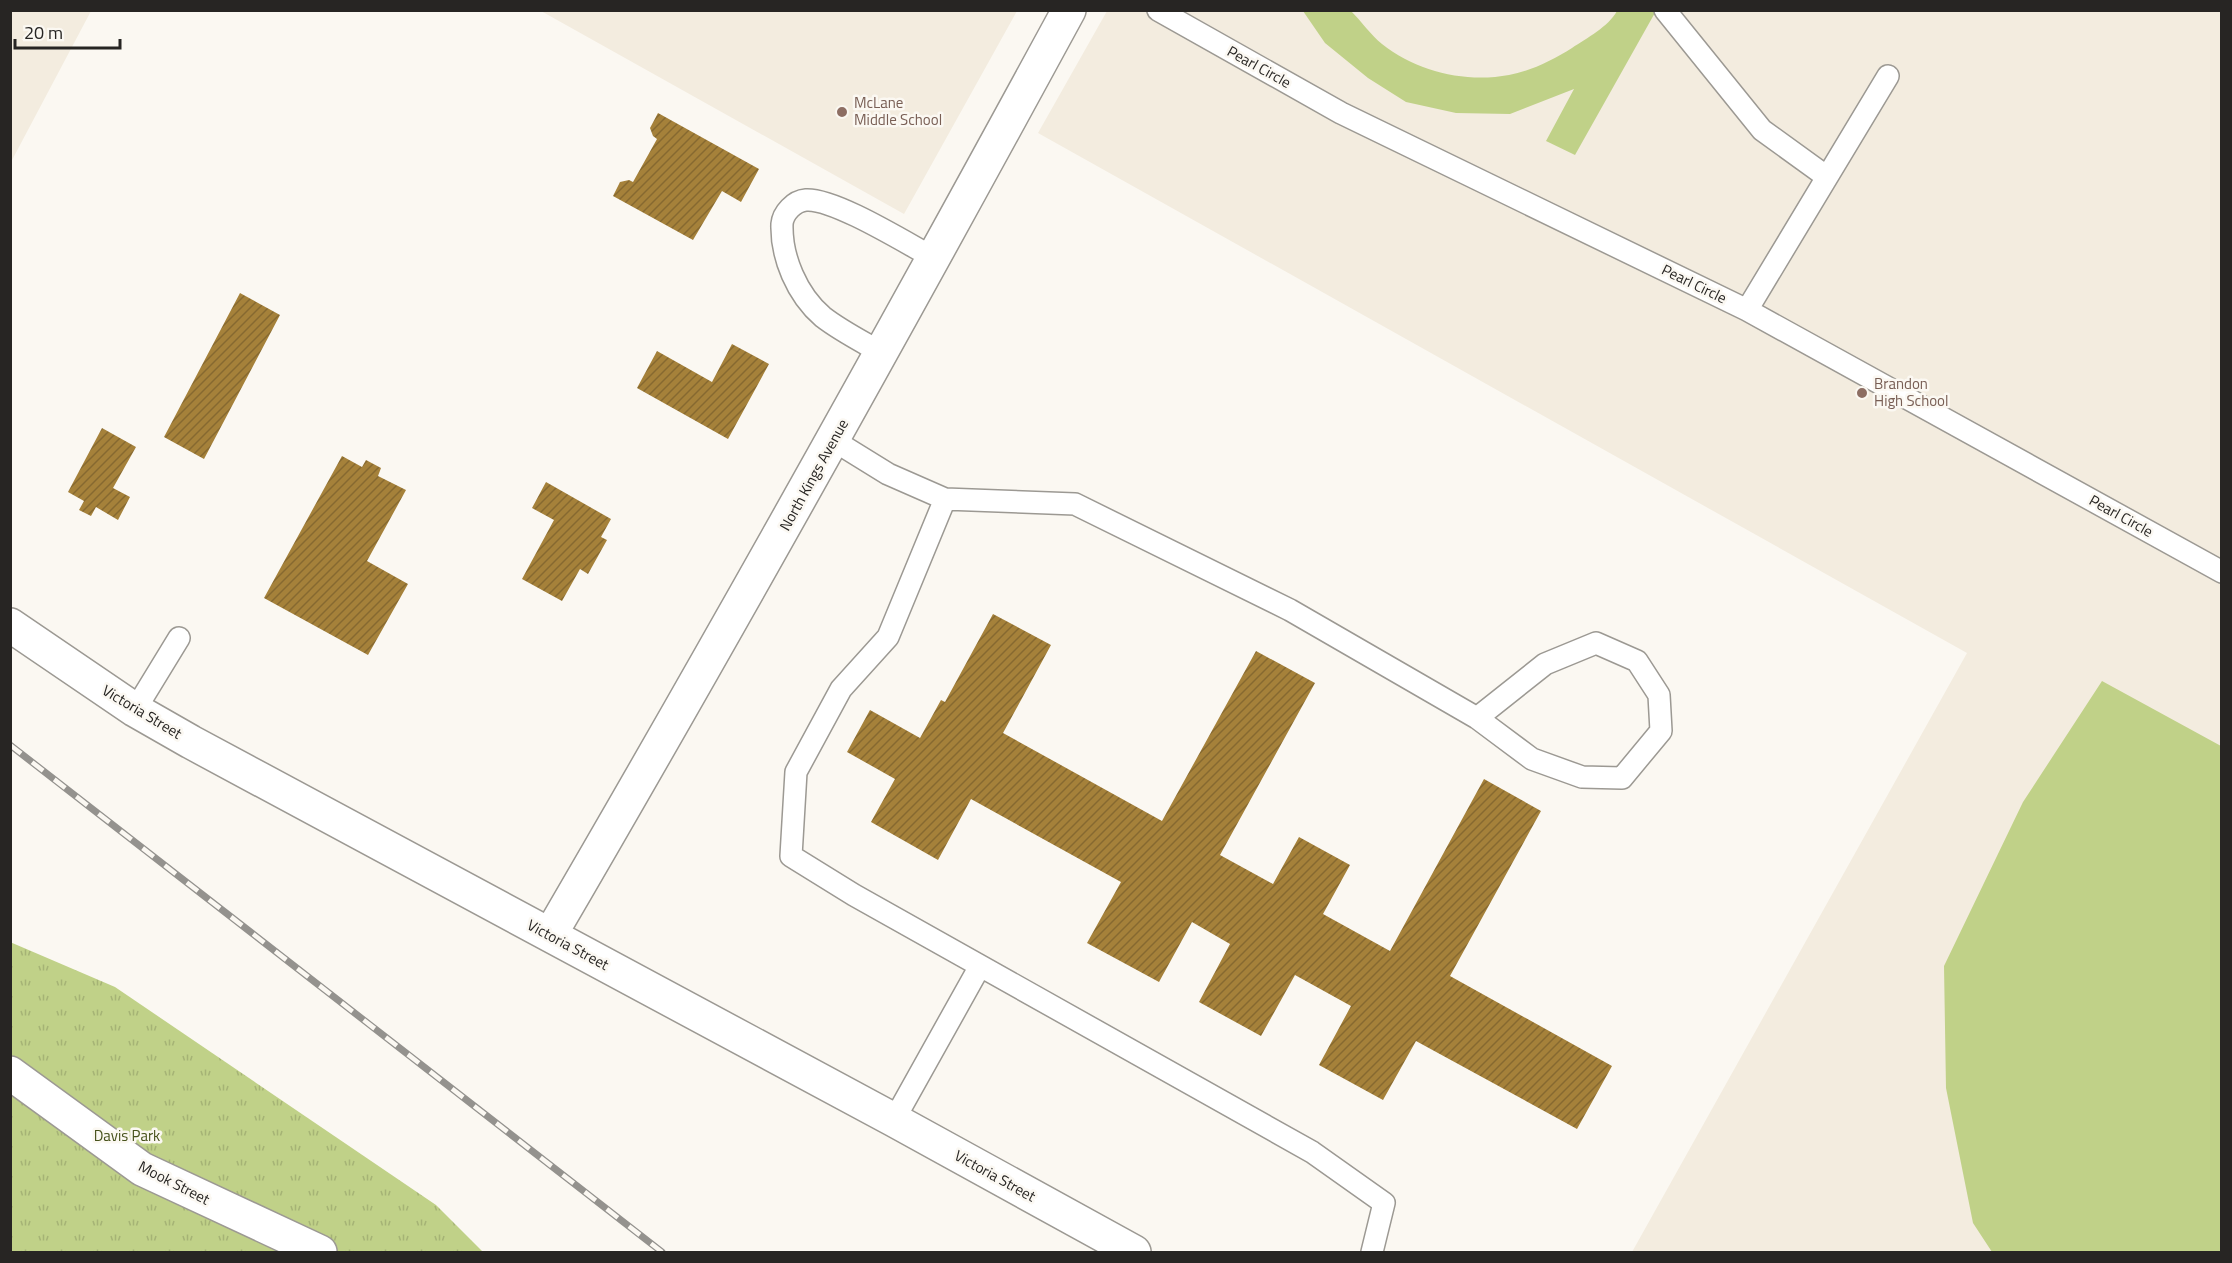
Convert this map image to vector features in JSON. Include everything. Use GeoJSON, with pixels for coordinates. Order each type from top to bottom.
{"type":"FeatureCollection","features":[{"type":"Feature","properties":{"kind":"street","name":"North Kings Avenue"},"geometry":{"type":"LineString","coordinates":[[550,935],[684,706],[882,353],[1069,10]]}},
{"type":"Feature","properties":{"kind":"street","name":"Victoria Street"},"geometry":{"type":"LineString","coordinates":[[10,625],[135,710],[191,742],[894,1120],[1134,1252]]}},
{"type":"Feature","properties":{"kind":"street","name":"Mook Street"},"geometry":{"type":"LineString","coordinates":[[10,1073],[142,1169],[320,1252]]}},
{"type":"Feature","properties":{"kind":"lane","name":"Pearl Circle"},"geometry":{"type":"LineString","coordinates":[[1158,10],[1341,113],[1747,310],[2222,572]]}},
{"type":"Feature","properties":{"kind":"lane"},"geometry":{"type":"LineString","coordinates":[[1665,10],[1762,130],[1827,177]]}},
{"type":"Feature","properties":{"kind":"lane"},"geometry":{"type":"LineString","coordinates":[[1747,310],[1888,76]]}},
{"type":"Feature","properties":{"kind":"lane"},"geometry":{"type":"LineString","coordinates":[[882,353],[823,316],[803,294],[790,269],[782,240],[783,219],[791,206],[804,200],[826,202],[934,258]]}},
{"type":"Feature","properties":{"kind":"lane"},"geometry":{"type":"LineString","coordinates":[[833,440],[888,474],[945,499],[1075,504],[1290,610],[1476,718],[1532,759],[1582,777],[1622,778],[1661,731],[1659,696],[1637,661],[1596,643],[1545,664],[1476,718]]}},
{"type":"Feature","properties":{"kind":"lane"},"geometry":{"type":"LineString","coordinates":[[945,499],[888,637],[841,689],[796,772],[791,856],[854,895],[1312,1152],[1383,1203],[1372,1252]]}},
{"type":"Feature","properties":{"kind":"lane"},"geometry":{"type":"LineString","coordinates":[[135,710],[179,638]]}},
{"type":"Feature","properties":{"kind":"lane"},"geometry":{"type":"LineString","coordinates":[[894,1120],[980,966]]}},
{"type":"Feature","properties":{"kind":"shaded area"},"geometry":{"type":"Polygon","coordinates":[[[10,11],[91,11],[11,162],[10,11]]]}},
{"type":"Feature","properties":{"kind":"shaded area","name":"McLane Middle School"},"geometry":{"type":"Polygon","coordinates":[[[541,11],[1017,11],[904,214],[541,11]]]}},
{"type":"Feature","properties":{"kind":"shaded area","name":"Brandon High School"},"geometry":{"type":"Polygon","coordinates":[[[1107,11],[2221,11],[2221,1252],[1632,1252],[1967,653],[1038,133],[1107,11]]]}},
{"type":"Feature","properties":{"kind":"green space"},"geometry":{"type":"Polygon","coordinates":[[[1303,11],[1351,11],[1382,44],[1411,62],[1442,73],[1493,77],[1525,71],[1565,52],[1597,32],[1617,11],[1656,11],[1575,155],[1546,141],[1574,89],[1510,114],[1456,113],[1406,102],[1368,78],[1325,43],[1303,11]]]}},
{"type":"Feature","properties":{"kind":"green space"},"geometry":{"type":"Polygon","coordinates":[[[2102,681],[2221,746],[2221,1252],[1992,1252],[1973,1223],[1946,1088],[1944,966],[2023,802],[2102,681]]]}},
{"type":"Feature","properties":{"kind":"green space","name":"Davis Park"},"geometry":{"type":"Polygon","coordinates":[[[10,942],[115,987],[436,1205],[483,1252],[11,1252],[10,942]]]}},
{"type":"Feature","properties":{"kind":"building"},"geometry":{"type":"Polygon","coordinates":[[[658,113],[759,169],[741,202],[722,191],[693,240],[613,196],[620,182],[629,180],[633,182],[657,139],[650,128],[658,113]]]}},
{"type":"Feature","properties":{"kind":"building"},"geometry":{"type":"Polygon","coordinates":[[[240,293],[280,315],[204,459],[164,437],[240,293]]]}},
{"type":"Feature","properties":{"kind":"building"},"geometry":{"type":"Polygon","coordinates":[[[732,344],[769,364],[728,439],[637,388],[657,351],[712,382],[732,344]]]}},
{"type":"Feature","properties":{"kind":"building"},"geometry":{"type":"Polygon","coordinates":[[[102,428],[136,447],[113,488],[130,497],[118,520],[96,507],[91,516],[79,510],[84,501],[68,492],[102,428]]]}},
{"type":"Feature","properties":{"kind":"building"},"geometry":{"type":"Polygon","coordinates":[[[342,456],[362,467],[366,460],[381,468],[378,476],[406,490],[367,561],[408,584],[368,655],[264,598],[342,456]]]}},
{"type":"Feature","properties":{"kind":"building"},"geometry":{"type":"Polygon","coordinates":[[[546,482],[611,519],[601,537],[607,540],[588,574],[580,569],[562,601],[522,579],[554,520],[532,508],[546,482]]]}},
{"type":"Feature","properties":{"kind":"building"},"geometry":{"type":"Polygon","coordinates":[[[993,614],[1051,645],[1003,733],[1162,821],[1256,651],[1315,683],[1220,855],[1273,884],[1299,837],[1350,865],[1323,914],[1390,951],[1484,779],[1541,811],[1450,976],[1612,1066],[1577,1129],[1416,1041],[1383,1100],[1319,1065],[1351,1006],[1295,975],[1261,1036],[1199,1002],[1230,944],[1192,922],[1159,982],[1087,943],[1121,882],[971,799],[938,860],[871,822],[895,779],[847,752],[870,710],[920,738],[941,700],[945,702],[993,614]]]}},
{"type":"Feature","properties":{"kind":"railway"},"geometry":{"type":"LineString","coordinates":[[10,745],[662,1252]]}},
{"type":"Feature","properties":{"kind":"place","name":"McLane Middle School"},"geometry":{"type":"Point","coordinates":[842,112]}},
{"type":"Feature","properties":{"kind":"place","name":"Brandon High School"},"geometry":{"type":"Point","coordinates":[1862,393]}}]}
